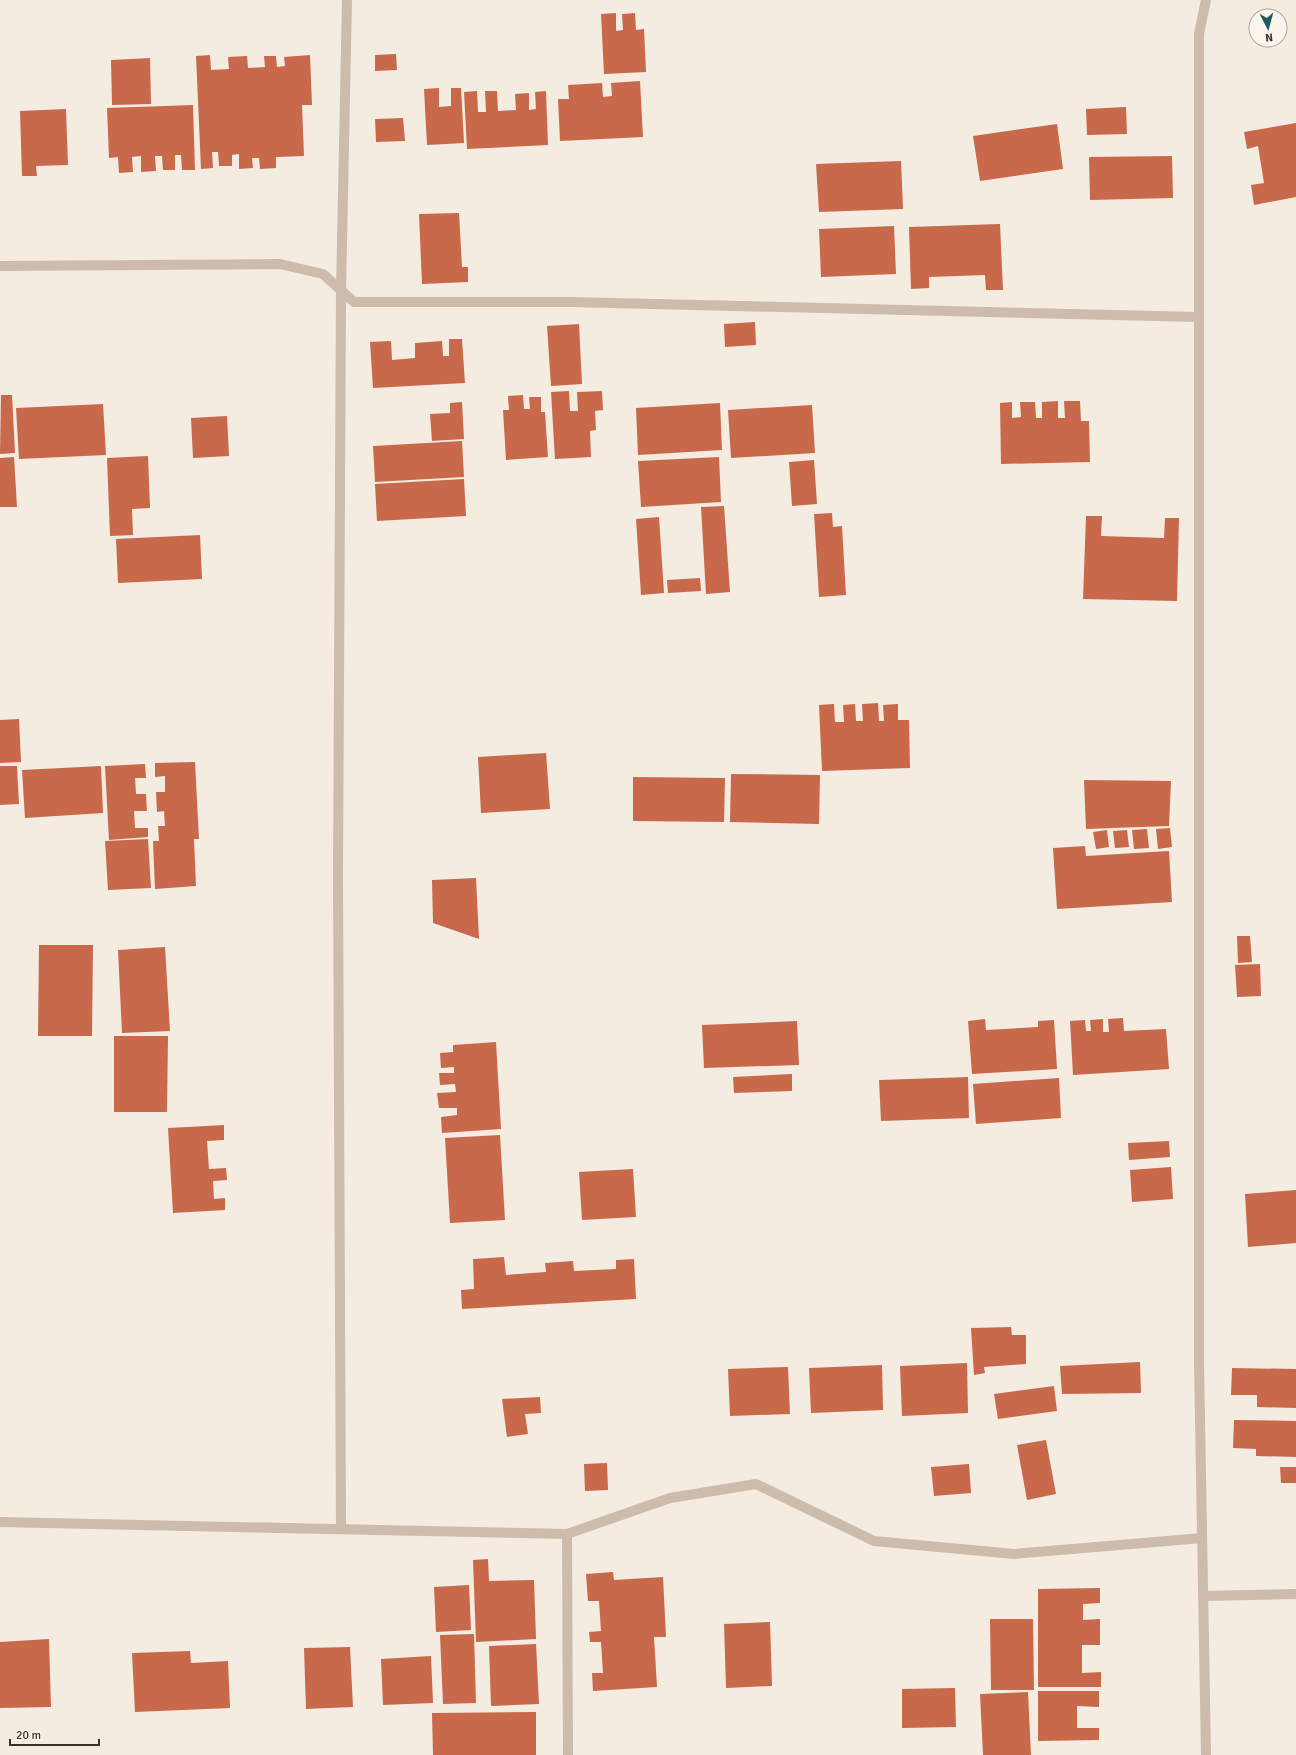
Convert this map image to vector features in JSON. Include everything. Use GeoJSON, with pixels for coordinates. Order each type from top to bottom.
{"type":"FeatureCollection","features":[{"type":"Feature","properties":{"kind":"street"},"geometry":{"type":"LineString","coordinates":[[341,1529],[338,876],[341,291],[347,0]]}},
{"type":"Feature","properties":{"kind":"street"},"geometry":{"type":"LineString","coordinates":[[1206,0],[1199,34],[1199,1362],[1206,1755]]}},
{"type":"Feature","properties":{"kind":"street"},"geometry":{"type":"LineString","coordinates":[[0,266],[280,264],[323,274],[354,302],[570,302],[1199,318]]}},
{"type":"Feature","properties":{"kind":"street"},"geometry":{"type":"LineString","coordinates":[[0,1522],[567,1534],[670,1498],[756,1484],[874,1541],[1014,1554],[1202,1538]]}},
{"type":"Feature","properties":{"kind":"street"},"geometry":{"type":"LineString","coordinates":[[567,1534],[568,1755]]}},
{"type":"Feature","properties":{"kind":"street"},"geometry":{"type":"LineString","coordinates":[[1204,1596],[1296,1594]]}},
{"type":"Feature","properties":{"kind":"building"},"geometry":{"type":"Polygon","coordinates":[[[616,13],[616,31],[623,30],[622,14],[635,13],[636,30],[644,29],[646,72],[604,74],[601,14],[616,13]]]}},
{"type":"Feature","properties":{"kind":"building"},"geometry":{"type":"Polygon","coordinates":[[[396,54],[397,70],[375,71],[375,55],[396,54]]]}},
{"type":"Feature","properties":{"kind":"building"},"geometry":{"type":"Polygon","coordinates":[[[210,55],[211,70],[229,69],[228,57],[247,56],[248,68],[265,67],[264,56],[276,56],[277,67],[285,66],[284,57],[310,55],[312,105],[302,105],[304,156],[276,157],[276,168],[260,169],[259,158],[252,158],[253,168],[239,169],[239,154],[232,155],[232,166],[219,166],[218,152],[212,152],[213,168],[201,169],[196,56],[210,55]]]}},
{"type":"Feature","properties":{"kind":"building"},"geometry":{"type":"Polygon","coordinates":[[[150,58],[151,104],[112,105],[111,60],[150,58]]]}},
{"type":"Feature","properties":{"kind":"building"},"geometry":{"type":"Polygon","coordinates":[[[640,81],[643,137],[560,141],[558,99],[569,99],[568,85],[602,83],[603,97],[612,96],[611,83],[640,81]]]}},
{"type":"Feature","properties":{"kind":"building"},"geometry":{"type":"Polygon","coordinates":[[[439,88],[439,107],[451,106],[451,88],[461,88],[464,143],[427,145],[424,89],[439,88]]]}},
{"type":"Feature","properties":{"kind":"building"},"geometry":{"type":"Polygon","coordinates":[[[477,91],[478,112],[486,112],[485,91],[497,91],[498,111],[516,110],[515,94],[529,93],[529,110],[536,109],[535,92],[546,91],[548,145],[467,149],[464,92],[477,91]]]}},
{"type":"Feature","properties":{"kind":"building"},"geometry":{"type":"Polygon","coordinates":[[[193,105],[195,170],[182,170],[181,155],[175,155],[175,170],[163,170],[162,156],[155,156],[156,171],[141,172],[141,156],[132,157],[133,172],[119,173],[118,157],[109,158],[107,108],[193,105]]]}},
{"type":"Feature","properties":{"kind":"building"},"geometry":{"type":"Polygon","coordinates":[[[1126,107],[1127,134],[1087,135],[1086,109],[1126,107]]]}},
{"type":"Feature","properties":{"kind":"building"},"geometry":{"type":"Polygon","coordinates":[[[66,109],[68,165],[36,166],[37,176],[22,176],[20,111],[66,109]]]}},
{"type":"Feature","properties":{"kind":"building"},"geometry":{"type":"Polygon","coordinates":[[[403,118],[405,141],[376,142],[375,119],[403,118]]]}},
{"type":"Feature","properties":{"kind":"building"},"geometry":{"type":"Polygon","coordinates":[[[1296,123],[1296,197],[1254,205],[1251,185],[1264,183],[1258,146],[1247,149],[1244,132],[1296,123]]]}},
{"type":"Feature","properties":{"kind":"building"},"geometry":{"type":"Polygon","coordinates":[[[1057,124],[1063,169],[980,181],[973,136],[1057,124]]]}},
{"type":"Feature","properties":{"kind":"building"},"geometry":{"type":"Polygon","coordinates":[[[1172,156],[1173,198],[1090,200],[1089,157],[1172,156]]]}},
{"type":"Feature","properties":{"kind":"building"},"geometry":{"type":"Polygon","coordinates":[[[901,161],[903,209],[819,212],[816,164],[901,161]]]}},
{"type":"Feature","properties":{"kind":"building"},"geometry":{"type":"Polygon","coordinates":[[[459,213],[462,267],[468,267],[468,282],[422,284],[419,214],[459,213]]]}},
{"type":"Feature","properties":{"kind":"building"},"geometry":{"type":"Polygon","coordinates":[[[1000,224],[1003,290],[986,290],[985,275],[929,277],[929,288],[911,289],[909,227],[1000,224]]]}},
{"type":"Feature","properties":{"kind":"building"},"geometry":{"type":"Polygon","coordinates":[[[894,226],[896,274],[821,277],[819,229],[894,226]]]}},
{"type":"Feature","properties":{"kind":"building"},"geometry":{"type":"Polygon","coordinates":[[[755,322],[756,345],[725,347],[724,324],[755,322]]]}},
{"type":"Feature","properties":{"kind":"building"},"geometry":{"type":"Polygon","coordinates":[[[579,324],[582,384],[551,386],[547,326],[579,324]]]}},
{"type":"Feature","properties":{"kind":"building"},"geometry":{"type":"Polygon","coordinates":[[[449,339],[462,339],[465,383],[373,388],[370,342],[391,341],[392,360],[415,358],[415,343],[442,341],[443,356],[449,356],[449,339]]]}},
{"type":"Feature","properties":{"kind":"building"},"geometry":{"type":"Polygon","coordinates":[[[569,391],[570,411],[578,411],[577,392],[602,391],[603,410],[595,411],[596,430],[590,431],[591,457],[555,459],[551,392],[569,391]]]}},
{"type":"Feature","properties":{"kind":"building"},"geometry":{"type":"Polygon","coordinates":[[[1,395],[12,395],[15,453],[0,454],[1,395]]]}},
{"type":"Feature","properties":{"kind":"building"},"geometry":{"type":"Polygon","coordinates":[[[523,395],[524,409],[530,409],[529,397],[541,397],[541,412],[545,412],[548,457],[506,460],[503,410],[509,410],[508,396],[523,395]]]}},
{"type":"Feature","properties":{"kind":"building"},"geometry":{"type":"Polygon","coordinates":[[[1058,401],[1058,418],[1065,418],[1064,401],[1080,401],[1081,421],[1089,421],[1090,462],[1001,464],[1000,403],[1012,402],[1012,418],[1021,417],[1020,402],[1035,402],[1036,418],[1042,418],[1042,402],[1058,401]]]}},
{"type":"Feature","properties":{"kind":"building"},"geometry":{"type":"Polygon","coordinates":[[[462,402],[464,439],[432,441],[430,414],[450,413],[450,403],[462,402]]]}},
{"type":"Feature","properties":{"kind":"building"},"geometry":{"type":"Polygon","coordinates":[[[720,403],[722,450],[638,455],[636,408],[720,403]]]}},
{"type":"Feature","properties":{"kind":"building"},"geometry":{"type":"Polygon","coordinates":[[[103,404],[106,455],[19,459],[16,408],[103,404]]]}},
{"type":"Feature","properties":{"kind":"building"},"geometry":{"type":"Polygon","coordinates":[[[812,405],[815,453],[731,458],[728,410],[812,405]]]}},
{"type":"Feature","properties":{"kind":"building"},"geometry":{"type":"Polygon","coordinates":[[[227,416],[229,456],[193,458],[191,418],[227,416]]]}},
{"type":"Feature","properties":{"kind":"building"},"geometry":{"type":"Polygon","coordinates":[[[462,441],[464,477],[375,482],[373,446],[462,441]]]}},
{"type":"Feature","properties":{"kind":"building"},"geometry":{"type":"Polygon","coordinates":[[[148,456],[150,508],[132,509],[133,535],[110,536],[107,458],[148,456]]]}},
{"type":"Feature","properties":{"kind":"building"},"geometry":{"type":"Polygon","coordinates":[[[14,457],[17,507],[0,507],[0,458],[14,457]]]}},
{"type":"Feature","properties":{"kind":"building"},"geometry":{"type":"Polygon","coordinates":[[[719,457],[721,502],[641,507],[638,461],[719,457]]]}},
{"type":"Feature","properties":{"kind":"building"},"geometry":{"type":"Polygon","coordinates":[[[814,460],[817,504],[792,506],[789,462],[814,460]]]}},
{"type":"Feature","properties":{"kind":"building"},"geometry":{"type":"Polygon","coordinates":[[[464,479],[466,516],[377,521],[375,484],[464,479]]]}},
{"type":"Feature","properties":{"kind":"building"},"geometry":{"type":"Polygon","coordinates":[[[724,506],[730,592],[706,594],[701,507],[724,506]]]}},
{"type":"Feature","properties":{"kind":"building"},"geometry":{"type":"Polygon","coordinates":[[[832,513],[833,527],[842,526],[846,595],[819,597],[814,514],[832,513]]]}},
{"type":"Feature","properties":{"kind":"building"},"geometry":{"type":"Polygon","coordinates":[[[1086,516],[1102,516],[1101,536],[1164,538],[1165,518],[1179,518],[1177,601],[1083,599],[1086,516]]]}},
{"type":"Feature","properties":{"kind":"building"},"geometry":{"type":"Polygon","coordinates":[[[659,517],[664,593],[641,595],[636,519],[659,517]]]}},
{"type":"Feature","properties":{"kind":"building"},"geometry":{"type":"Polygon","coordinates":[[[200,535],[202,579],[118,583],[116,539],[200,535]]]}},
{"type":"Feature","properties":{"kind":"building"},"geometry":{"type":"Polygon","coordinates":[[[700,578],[701,591],[668,593],[667,580],[700,578]]]}},
{"type":"Feature","properties":{"kind":"building"},"geometry":{"type":"Polygon","coordinates":[[[878,703],[879,721],[884,721],[883,705],[898,704],[898,720],[909,720],[910,768],[822,771],[819,705],[834,704],[835,722],[844,722],[843,705],[855,704],[856,721],[863,721],[862,704],[878,703]]]}},
{"type":"Feature","properties":{"kind":"building"},"geometry":{"type":"Polygon","coordinates":[[[19,719],[21,762],[0,763],[0,720],[19,719]]]}},
{"type":"Feature","properties":{"kind":"building"},"geometry":{"type":"Polygon","coordinates":[[[546,753],[550,809],[481,813],[478,757],[546,753]]]}},
{"type":"Feature","properties":{"kind":"building"},"geometry":{"type":"Polygon","coordinates":[[[195,762],[199,839],[194,839],[196,886],[155,889],[153,841],[159,841],[158,826],[165,826],[164,811],[157,812],[156,792],[165,792],[165,776],[155,777],[155,763],[195,762]]]}},
{"type":"Feature","properties":{"kind":"building"},"geometry":{"type":"Polygon","coordinates":[[[145,764],[146,778],[135,778],[136,794],[146,794],[147,811],[134,811],[135,828],[148,828],[148,837],[109,840],[105,766],[145,764]]]}},
{"type":"Feature","properties":{"kind":"building"},"geometry":{"type":"Polygon","coordinates":[[[0,766],[17,766],[19,804],[0,805],[0,766]]]}},
{"type":"Feature","properties":{"kind":"building"},"geometry":{"type":"Polygon","coordinates":[[[101,766],[103,813],[25,818],[22,770],[101,766]]]}},
{"type":"Feature","properties":{"kind":"building"},"geometry":{"type":"Polygon","coordinates":[[[731,774],[820,775],[819,824],[730,822],[731,774]]]}},
{"type":"Feature","properties":{"kind":"building"},"geometry":{"type":"Polygon","coordinates":[[[633,777],[725,778],[724,822],[633,821],[633,777]]]}},
{"type":"Feature","properties":{"kind":"building"},"geometry":{"type":"Polygon","coordinates":[[[1084,780],[1171,781],[1169,826],[1086,829],[1084,780]]]}},
{"type":"Feature","properties":{"kind":"building"},"geometry":{"type":"Polygon","coordinates":[[[1170,828],[1172,847],[1158,849],[1156,829],[1170,828]]]}},
{"type":"Feature","properties":{"kind":"building"},"geometry":{"type":"Polygon","coordinates":[[[1147,829],[1149,848],[1134,849],[1132,830],[1147,829]]]}},
{"type":"Feature","properties":{"kind":"building"},"geometry":{"type":"Polygon","coordinates":[[[1107,830],[1109,847],[1096,849],[1093,832],[1107,830]]]}},
{"type":"Feature","properties":{"kind":"building"},"geometry":{"type":"Polygon","coordinates":[[[1127,830],[1129,847],[1115,848],[1113,831],[1127,830]]]}},
{"type":"Feature","properties":{"kind":"building"},"geometry":{"type":"Polygon","coordinates":[[[148,839],[151,888],[108,890],[105,841],[148,839]]]}},
{"type":"Feature","properties":{"kind":"building"},"geometry":{"type":"Polygon","coordinates":[[[1085,846],[1086,856],[1169,851],[1172,902],[1057,909],[1053,848],[1085,846]]]}},
{"type":"Feature","properties":{"kind":"building"},"geometry":{"type":"Polygon","coordinates":[[[476,878],[479,939],[433,923],[432,880],[476,878]]]}},
{"type":"Feature","properties":{"kind":"building"},"geometry":{"type":"Polygon","coordinates":[[[1237,936],[1250,936],[1252,962],[1238,963],[1237,936]]]}},
{"type":"Feature","properties":{"kind":"building"},"geometry":{"type":"Polygon","coordinates":[[[39,945],[93,945],[92,1036],[38,1036],[39,945]]]}},
{"type":"Feature","properties":{"kind":"building"},"geometry":{"type":"Polygon","coordinates":[[[165,947],[170,1031],[122,1033],[118,950],[165,947]]]}},
{"type":"Feature","properties":{"kind":"building"},"geometry":{"type":"Polygon","coordinates":[[[1260,964],[1261,996],[1237,997],[1235,965],[1260,964]]]}},
{"type":"Feature","properties":{"kind":"building"},"geometry":{"type":"Polygon","coordinates":[[[1123,1018],[1124,1031],[1166,1029],[1169,1069],[1073,1075],[1070,1021],[1085,1020],[1086,1031],[1091,1031],[1090,1020],[1103,1019],[1103,1032],[1109,1032],[1108,1019],[1123,1018]]]}},
{"type":"Feature","properties":{"kind":"building"},"geometry":{"type":"Polygon","coordinates":[[[985,1019],[986,1030],[1038,1027],[1038,1021],[1054,1020],[1057,1069],[972,1074],[968,1021],[985,1019]]]}},
{"type":"Feature","properties":{"kind":"building"},"geometry":{"type":"Polygon","coordinates":[[[797,1021],[799,1065],[704,1068],[702,1025],[797,1021]]]}},
{"type":"Feature","properties":{"kind":"building"},"geometry":{"type":"Polygon","coordinates":[[[114,1036],[168,1036],[167,1112],[114,1112],[114,1036]]]}},
{"type":"Feature","properties":{"kind":"building"},"geometry":{"type":"Polygon","coordinates":[[[496,1042],[501,1129],[442,1133],[441,1117],[457,1115],[457,1108],[439,1108],[437,1093],[456,1092],[455,1084],[440,1085],[439,1073],[454,1073],[454,1067],[441,1068],[440,1053],[453,1052],[453,1045],[496,1042]]]}},
{"type":"Feature","properties":{"kind":"building"},"geometry":{"type":"Polygon","coordinates":[[[792,1074],[792,1091],[734,1093],[733,1077],[792,1074]]]}},
{"type":"Feature","properties":{"kind":"building"},"geometry":{"type":"Polygon","coordinates":[[[968,1077],[969,1118],[881,1121],[879,1080],[968,1077]]]}},
{"type":"Feature","properties":{"kind":"building"},"geometry":{"type":"Polygon","coordinates":[[[1059,1078],[1061,1118],[976,1124],[973,1084],[1059,1078]]]}},
{"type":"Feature","properties":{"kind":"building"},"geometry":{"type":"Polygon","coordinates":[[[224,1125],[224,1140],[207,1141],[209,1169],[226,1168],[227,1180],[213,1181],[214,1199],[225,1198],[225,1210],[173,1213],[168,1128],[224,1125]]]}},
{"type":"Feature","properties":{"kind":"building"},"geometry":{"type":"Polygon","coordinates":[[[500,1135],[505,1220],[450,1223],[445,1138],[500,1135]]]}},
{"type":"Feature","properties":{"kind":"building"},"geometry":{"type":"Polygon","coordinates":[[[1169,1141],[1170,1157],[1129,1160],[1128,1143],[1169,1141]]]}},
{"type":"Feature","properties":{"kind":"building"},"geometry":{"type":"Polygon","coordinates":[[[1171,1167],[1173,1199],[1132,1202],[1130,1170],[1171,1167]]]}},
{"type":"Feature","properties":{"kind":"building"},"geometry":{"type":"Polygon","coordinates":[[[633,1169],[636,1217],[582,1220],[579,1172],[633,1169]]]}},
{"type":"Feature","properties":{"kind":"building"},"geometry":{"type":"Polygon","coordinates":[[[1296,1190],[1296,1243],[1248,1247],[1245,1194],[1296,1190]]]}},
{"type":"Feature","properties":{"kind":"building"},"geometry":{"type":"Polygon","coordinates":[[[504,1257],[506,1275],[546,1272],[545,1263],[573,1261],[574,1271],[616,1269],[616,1260],[634,1259],[636,1299],[462,1309],[461,1290],[474,1289],[473,1259],[504,1257]]]}},
{"type":"Feature","properties":{"kind":"building"},"geometry":{"type":"Polygon","coordinates":[[[1011,1327],[1012,1335],[1026,1335],[1026,1364],[984,1367],[985,1373],[974,1375],[971,1328],[1011,1327]]]}},
{"type":"Feature","properties":{"kind":"building"},"geometry":{"type":"Polygon","coordinates":[[[1140,1362],[1141,1393],[1062,1394],[1060,1366],[1140,1362]]]}},
{"type":"Feature","properties":{"kind":"building"},"geometry":{"type":"Polygon","coordinates":[[[967,1363],[968,1413],[902,1416],[900,1366],[967,1363]]]}},
{"type":"Feature","properties":{"kind":"building"},"geometry":{"type":"Polygon","coordinates":[[[882,1365],[883,1410],[811,1413],[809,1368],[882,1365]]]}},
{"type":"Feature","properties":{"kind":"building"},"geometry":{"type":"Polygon","coordinates":[[[788,1367],[790,1414],[730,1416],[728,1369],[788,1367]]]}},
{"type":"Feature","properties":{"kind":"building"},"geometry":{"type":"Polygon","coordinates":[[[1232,1368],[1296,1369],[1296,1408],[1257,1407],[1257,1395],[1231,1395],[1232,1368]]]}},
{"type":"Feature","properties":{"kind":"building"},"geometry":{"type":"Polygon","coordinates":[[[1054,1386],[1057,1411],[998,1419],[994,1394],[1054,1386]]]}},
{"type":"Feature","properties":{"kind":"building"},"geometry":{"type":"Polygon","coordinates":[[[540,1397],[541,1413],[525,1414],[528,1434],[507,1437],[502,1399],[540,1397]]]}},
{"type":"Feature","properties":{"kind":"building"},"geometry":{"type":"Polygon","coordinates":[[[1234,1420],[1296,1421],[1296,1457],[1256,1456],[1256,1449],[1233,1448],[1234,1420]]]}},
{"type":"Feature","properties":{"kind":"building"},"geometry":{"type":"Polygon","coordinates":[[[1046,1440],[1056,1494],[1027,1500],[1017,1445],[1046,1440]]]}},
{"type":"Feature","properties":{"kind":"building"},"geometry":{"type":"Polygon","coordinates":[[[607,1463],[608,1490],[585,1491],[584,1464],[607,1463]]]}},
{"type":"Feature","properties":{"kind":"building"},"geometry":{"type":"Polygon","coordinates":[[[969,1464],[971,1493],[934,1496],[931,1467],[969,1464]]]}},
{"type":"Feature","properties":{"kind":"building"},"geometry":{"type":"Polygon","coordinates":[[[1280,1467],[1296,1467],[1296,1483],[1281,1483],[1280,1467]]]}},
{"type":"Feature","properties":{"kind":"building"},"geometry":{"type":"Polygon","coordinates":[[[488,1559],[489,1581],[534,1580],[536,1639],[476,1642],[473,1560],[488,1559]]]}},
{"type":"Feature","properties":{"kind":"building"},"geometry":{"type":"Polygon","coordinates":[[[613,1572],[614,1580],[663,1577],[666,1637],[654,1637],[657,1687],[593,1691],[592,1673],[603,1673],[601,1642],[590,1642],[589,1632],[601,1631],[599,1601],[588,1601],[586,1574],[613,1572]]]}},
{"type":"Feature","properties":{"kind":"building"},"geometry":{"type":"Polygon","coordinates":[[[469,1585],[471,1630],[436,1632],[434,1587],[469,1585]]]}},
{"type":"Feature","properties":{"kind":"building"},"geometry":{"type":"Polygon","coordinates":[[[1100,1588],[1100,1603],[1083,1604],[1083,1620],[1100,1619],[1100,1645],[1082,1645],[1082,1673],[1101,1672],[1101,1687],[1038,1687],[1038,1589],[1100,1588]]]}},
{"type":"Feature","properties":{"kind":"building"},"geometry":{"type":"Polygon","coordinates":[[[990,1619],[1033,1619],[1034,1690],[991,1690],[990,1619]]]}},
{"type":"Feature","properties":{"kind":"building"},"geometry":{"type":"Polygon","coordinates":[[[770,1622],[772,1686],[726,1688],[724,1624],[770,1622]]]}},
{"type":"Feature","properties":{"kind":"building"},"geometry":{"type":"Polygon","coordinates":[[[474,1634],[476,1703],[443,1704],[440,1635],[474,1634]]]}},
{"type":"Feature","properties":{"kind":"building"},"geometry":{"type":"Polygon","coordinates":[[[49,1639],[51,1707],[0,1708],[0,1642],[49,1639]]]}},
{"type":"Feature","properties":{"kind":"building"},"geometry":{"type":"Polygon","coordinates":[[[536,1644],[539,1704],[491,1706],[489,1646],[536,1644]]]}},
{"type":"Feature","properties":{"kind":"building"},"geometry":{"type":"Polygon","coordinates":[[[350,1647],[353,1707],[306,1709],[304,1648],[350,1647]]]}},
{"type":"Feature","properties":{"kind":"building"},"geometry":{"type":"Polygon","coordinates":[[[190,1651],[191,1663],[228,1661],[230,1708],[135,1712],[132,1653],[190,1651]]]}},
{"type":"Feature","properties":{"kind":"building"},"geometry":{"type":"Polygon","coordinates":[[[431,1656],[433,1703],[383,1705],[381,1659],[431,1656]]]}},
{"type":"Feature","properties":{"kind":"building"},"geometry":{"type":"Polygon","coordinates":[[[955,1688],[956,1727],[902,1728],[902,1689],[955,1688]]]}},
{"type":"Feature","properties":{"kind":"building"},"geometry":{"type":"Polygon","coordinates":[[[1038,1691],[1099,1691],[1099,1707],[1077,1706],[1077,1728],[1099,1728],[1099,1740],[1038,1741],[1038,1691]]]}},
{"type":"Feature","properties":{"kind":"building"},"geometry":{"type":"Polygon","coordinates":[[[1028,1692],[1031,1755],[983,1755],[980,1694],[1028,1692]]]}},
{"type":"Feature","properties":{"kind":"building"},"geometry":{"type":"Polygon","coordinates":[[[536,1712],[536,1755],[433,1755],[432,1713],[536,1712]]]}}]}
